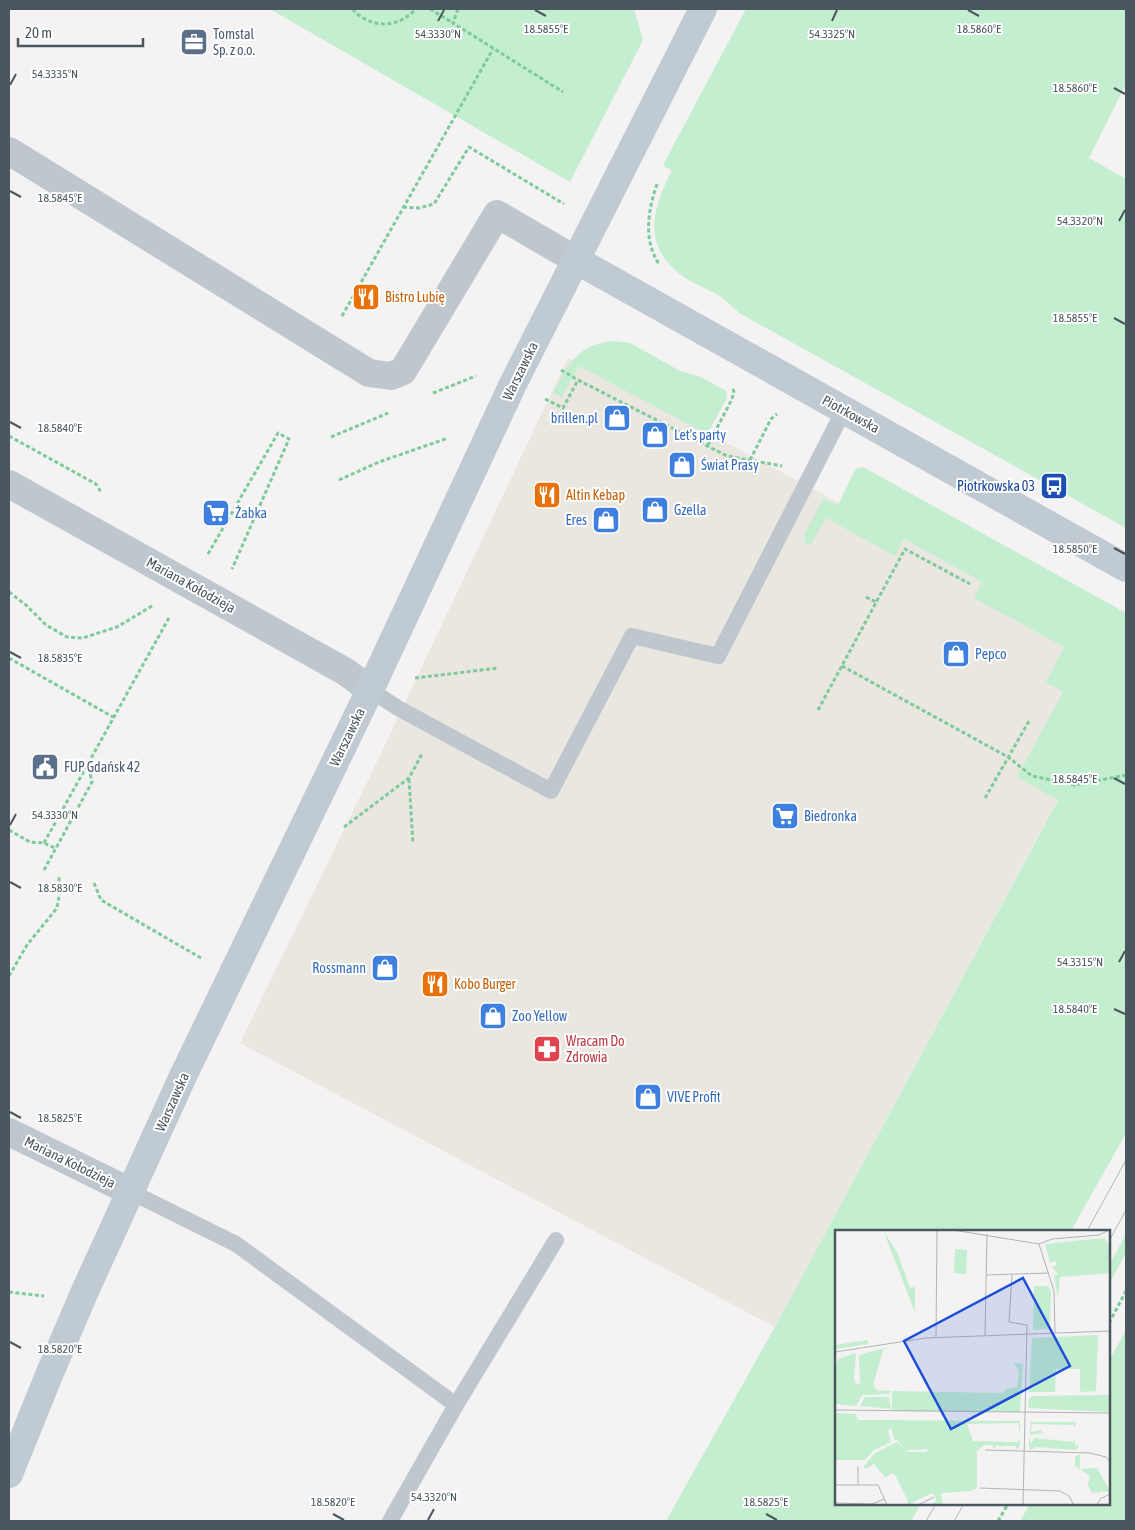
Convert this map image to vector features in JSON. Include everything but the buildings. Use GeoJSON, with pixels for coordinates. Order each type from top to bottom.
{"type":"FeatureCollection","features":[{"type":"Feature","properties":{"kind":"street","name":"Warszawska"},"geometry":{"type":"LineString","coordinates":[[9,1474],[56,1358],[218,1004],[370,690],[513,384],[703,9]]}},
{"type":"Feature","properties":{"kind":"street"},"geometry":{"type":"LineString","coordinates":[[9,151],[369,373],[391,376],[403,370],[497,214],[576,260]]}},
{"type":"Feature","properties":{"kind":"street","name":"Piotrkowska"},"geometry":{"type":"LineString","coordinates":[[576,260],[1126,568]]}},
{"type":"Feature","properties":{"kind":"street","name":"Mariana Kołodzieja"},"geometry":{"type":"LineString","coordinates":[[9,484],[346,672],[370,690]]}},
{"type":"Feature","properties":{"kind":"street","name":"Mariana Kołodzieja"},"geometry":{"type":"LineString","coordinates":[[9,1132],[131,1192]]}},
{"type":"Feature","properties":{"kind":"lane"},"geometry":{"type":"LineString","coordinates":[[370,690],[398,708],[551,791],[632,636],[718,656],[844,410]]}},
{"type":"Feature","properties":{"kind":"lane"},"geometry":{"type":"LineString","coordinates":[[131,1192],[236,1244],[456,1405]]}},
{"type":"Feature","properties":{"kind":"lane"},"geometry":{"type":"LineString","coordinates":[[390,1521],[456,1405],[556,1240]]}},
{"type":"Feature","properties":{"kind":"path"},"geometry":{"type":"LineString","coordinates":[[353,9],[355,13],[372,23],[391,24],[408,17],[416,9]]}},
{"type":"Feature","properties":{"kind":"path"},"geometry":{"type":"LineString","coordinates":[[430,9],[563,92]]}},
{"type":"Feature","properties":{"kind":"path"},"geometry":{"type":"LineString","coordinates":[[453,22],[458,9]]}},
{"type":"Feature","properties":{"kind":"path"},"geometry":{"type":"LineString","coordinates":[[326,347],[493,49]]}},
{"type":"Feature","properties":{"kind":"path"},"geometry":{"type":"LineString","coordinates":[[515,183],[519,176]]}},
{"type":"Feature","properties":{"kind":"path"},"geometry":{"type":"LineString","coordinates":[[658,181],[650,209],[648,237],[653,254],[662,269]]}},
{"type":"Feature","properties":{"kind":"path"},"geometry":{"type":"LineString","coordinates":[[559,368],[578,380],[727,456],[784,466],[808,480]]}},
{"type":"Feature","properties":{"kind":"path"},"geometry":{"type":"LineString","coordinates":[[548,401],[563,408],[578,380]]}},
{"type":"Feature","properties":{"kind":"path"},"geometry":{"type":"LineString","coordinates":[[708,445],[734,393],[733,385]]}},
{"type":"Feature","properties":{"kind":"path"},"geometry":{"type":"LineString","coordinates":[[750,460],[771,419],[781,411]]}},
{"type":"Feature","properties":{"kind":"path"},"geometry":{"type":"LineString","coordinates":[[211,552],[278,433],[289,439],[232,570]]}},
{"type":"Feature","properties":{"kind":"path"},"geometry":{"type":"LineString","coordinates":[[339,480],[379,462],[448,438]]}},
{"type":"Feature","properties":{"kind":"path"},"geometry":{"type":"LineString","coordinates":[[818,710],[905,549],[970,584]]}},
{"type":"Feature","properties":{"kind":"path"},"geometry":{"type":"LineString","coordinates":[[9,592],[26,605],[46,626],[67,637],[83,638],[116,626],[152,606],[156,601]]}},
{"type":"Feature","properties":{"kind":"path"},"geometry":{"type":"LineString","coordinates":[[866,597],[876,602]]}},
{"type":"Feature","properties":{"kind":"path"},"geometry":{"type":"LineString","coordinates":[[44,843],[169,616]]}},
{"type":"Feature","properties":{"kind":"path"},"geometry":{"type":"LineString","coordinates":[[9,658],[113,717]]}},
{"type":"Feature","properties":{"kind":"path"},"geometry":{"type":"LineString","coordinates":[[842,666],[1008,757],[1032,776],[1075,785],[1126,776]]}},
{"type":"Feature","properties":{"kind":"path"},"geometry":{"type":"LineString","coordinates":[[412,679],[499,668]]}},
{"type":"Feature","properties":{"kind":"path"},"geometry":{"type":"LineString","coordinates":[[985,798],[1029,721]]}},
{"type":"Feature","properties":{"kind":"path"},"geometry":{"type":"LineString","coordinates":[[44,870],[92,782],[88,763]]}},
{"type":"Feature","properties":{"kind":"path"},"geometry":{"type":"LineString","coordinates":[[338,832],[409,778],[413,844]]}},
{"type":"Feature","properties":{"kind":"path"},"geometry":{"type":"LineString","coordinates":[[9,830],[30,842],[44,843],[55,848]]}},
{"type":"Feature","properties":{"kind":"path"},"geometry":{"type":"LineString","coordinates":[[9,976],[27,945],[57,908],[59,876]]}},
{"type":"Feature","properties":{"kind":"path"},"geometry":{"type":"LineString","coordinates":[[94,884],[101,900],[204,959]]}},
{"type":"Feature","properties":{"kind":"path"},"geometry":{"type":"LineString","coordinates":[[9,1292],[45,1296]]}},
{"type":"Feature","properties":{"kind":"path"},"geometry":{"type":"LineString","coordinates":[[1110,1321],[1126,1292]]}},
{"type":"Feature","properties":{"kind":"path"},"geometry":{"type":"LineString","coordinates":[[998,1521],[1007,1505]]}},
{"type":"Feature","properties":{"kind":"shaded area"},"geometry":{"type":"Polygon","coordinates":[[[568,358],[839,503],[1126,662],[1058,799],[775,1327],[240,1043],[375,766],[568,358]]]}},
{"type":"Feature","properties":{"kind":"green space"},"geometry":{"type":"Polygon","coordinates":[[[270,9],[634,9],[643,40],[570,182],[270,9]]]}},
{"type":"Feature","properties":{"kind":"green space"},"geometry":{"type":"Polygon","coordinates":[[[746,9],[1126,9],[1126,84],[1089,158],[1126,179],[1126,528],[739,313],[720,297],[684,277],[661,254],[654,228],[655,214],[672,171],[663,165],[746,9]]]}},
{"type":"Feature","properties":{"kind":"green space"},"geometry":{"type":"Polygon","coordinates":[[[615,341],[630,343],[680,371],[701,377],[726,391],[727,398],[707,434],[579,366],[562,397],[553,393],[570,364],[583,351],[592,346],[615,341]]]}},
{"type":"Feature","properties":{"kind":"green space"},"geometry":{"type":"Polygon","coordinates":[[[863,467],[1126,613],[1126,1133],[1072,1230],[835,1230],[835,1505],[920,1505],[911,1521],[666,1521],[775,1327],[1058,800],[1017,777],[1063,692],[1046,682],[1064,647],[974,598],[982,582],[904,539],[895,556],[826,518],[811,544],[804,541],[805,533],[823,499],[838,505],[857,468],[863,467]]]}},
{"type":"Feature","properties":{"kind":"green space"},"geometry":{"type":"Polygon","coordinates":[[[1126,1234],[1126,1253],[1110,1282],[1110,1264],[1126,1234]]]}},
{"type":"Feature","properties":{"kind":"green space"},"geometry":{"type":"Polygon","coordinates":[[[1126,1330],[1126,1521],[1020,1521],[1029,1505],[1110,1505],[1110,1359],[1126,1330]]]}},
{"type":"Feature","properties":{"kind":"tram line"},"geometry":{"type":"LineString","coordinates":[[1088,1230],[1126,1160]]}},
{"type":"Feature","properties":{"kind":"tram line"},"geometry":{"type":"LineString","coordinates":[[1110,1239],[1126,1210]]}},
{"type":"Feature","properties":{"kind":"tram line"},"geometry":{"type":"LineString","coordinates":[[926,1521],[935,1505]]}},
{"type":"Feature","properties":{"kind":"tram line"},"geometry":{"type":"LineString","coordinates":[[954,1521],[963,1505]]}},
{"type":"Feature","properties":{"kind":"place","name":"Tomstal Sp. z o.o."},"geometry":{"type":"Point","coordinates":[194,42]}},
{"type":"Feature","properties":{"kind":"place","name":"Bistro Lubię"},"geometry":{"type":"Point","coordinates":[366,297]}},
{"type":"Feature","properties":{"kind":"place","name":"brillen.pl"},"geometry":{"type":"Point","coordinates":[617,418]}},
{"type":"Feature","properties":{"kind":"place","name":"Let's party"},"geometry":{"type":"Point","coordinates":[655,435]}},
{"type":"Feature","properties":{"kind":"place","name":"Świat Prasy"},"geometry":{"type":"Point","coordinates":[682,465]}},
{"type":"Feature","properties":{"kind":"place","name":"Piotrkowska 03"},"geometry":{"type":"Point","coordinates":[1054,486]}},
{"type":"Feature","properties":{"kind":"place","name":"Altin Kebap"},"geometry":{"type":"Point","coordinates":[547,495]}},
{"type":"Feature","properties":{"kind":"place","name":"Gzella"},"geometry":{"type":"Point","coordinates":[655,510]}},
{"type":"Feature","properties":{"kind":"place","name":"Żabka"},"geometry":{"type":"Point","coordinates":[216,513]}},
{"type":"Feature","properties":{"kind":"place","name":"Eres"},"geometry":{"type":"Point","coordinates":[606,520]}},
{"type":"Feature","properties":{"kind":"place","name":"Pepco"},"geometry":{"type":"Point","coordinates":[956,654]}},
{"type":"Feature","properties":{"kind":"place","name":"FUP Gdańsk 42"},"geometry":{"type":"Point","coordinates":[45,767]}},
{"type":"Feature","properties":{"kind":"place","name":"Biedronka"},"geometry":{"type":"Point","coordinates":[785,816]}},
{"type":"Feature","properties":{"kind":"place","name":"Rossmann"},"geometry":{"type":"Point","coordinates":[385,968]}},
{"type":"Feature","properties":{"kind":"place","name":"Kobo Burger"},"geometry":{"type":"Point","coordinates":[435,984]}},
{"type":"Feature","properties":{"kind":"place","name":"Zoo Yellow"},"geometry":{"type":"Point","coordinates":[493,1016]}},
{"type":"Feature","properties":{"kind":"place","name":"Wracam Do Zdrowia"},"geometry":{"type":"Point","coordinates":[547,1049]}},
{"type":"Feature","properties":{"kind":"place","name":"VIVE Profit"},"geometry":{"type":"Point","coordinates":[648,1097]}}]}
